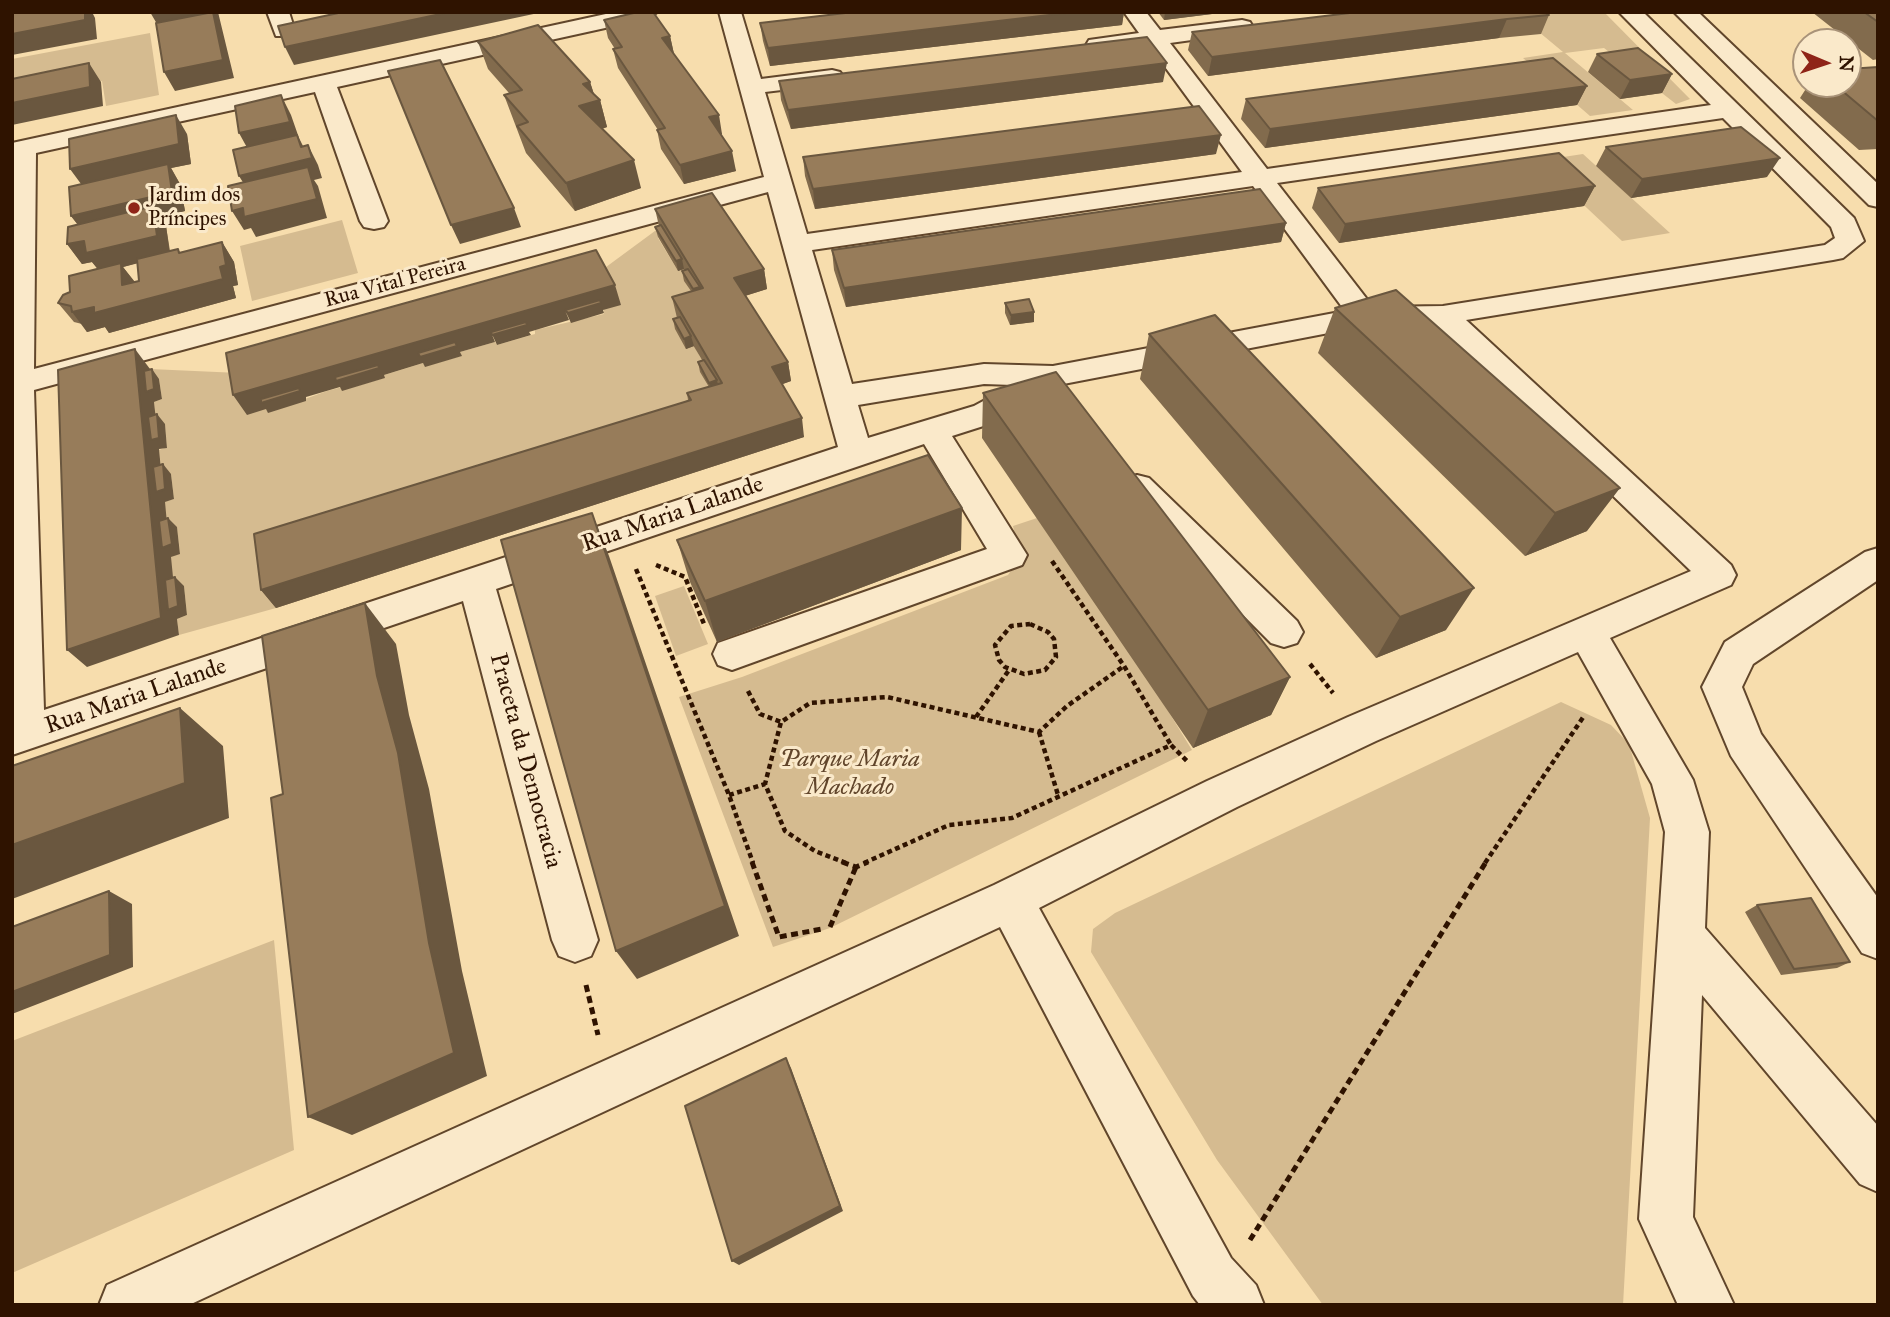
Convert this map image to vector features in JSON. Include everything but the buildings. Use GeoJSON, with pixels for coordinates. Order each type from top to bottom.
{"type":"FeatureCollection","features":[{"type":"Feature","properties":{"kind":"street"},"geometry":{"type":"LineString","coordinates":[[19,736],[15,384],[18,150],[646,12]]}},
{"type":"Feature","properties":{"kind":"street"},"geometry":{"type":"LineString","coordinates":[[730,12],[856,453]]}},
{"type":"Feature","properties":{"kind":"street"},"geometry":{"type":"LineString","coordinates":[[1135,12],[1365,317]]}},
{"type":"Feature","properties":{"kind":"street"},"geometry":{"type":"LineString","coordinates":[[840,397],[984,374],[1054,376],[1365,317],[1443,315],[1833,252],[1850,241],[1844,224],[1630,12]]}},
{"type":"Feature","properties":{"kind":"street"},"geometry":{"type":"LineString","coordinates":[[1685,12],[1878,199]]}},
{"type":"Feature","properties":{"kind":"street"},"geometry":{"type":"LineString","coordinates":[[1074,48],[1262,25]]}},
{"type":"Feature","properties":{"kind":"street"},"geometry":{"type":"LineString","coordinates":[[751,87],[859,74]]}},
{"type":"Feature","properties":{"kind":"street"},"geometry":{"type":"LineString","coordinates":[[324,83],[374,221]]}},
{"type":"Feature","properties":{"kind":"street"},"geometry":{"type":"LineString","coordinates":[[796,244],[1730,110]]}},
{"type":"Feature","properties":{"kind":"street"},"geometry":{"type":"LineString","coordinates":[[1845,167],[1878,164]]}},
{"type":"Feature","properties":{"kind":"street","name":"Rua Vital Pereira"},"geometry":{"type":"LineString","coordinates":[[15,384],[778,181]]}},
{"type":"Feature","properties":{"kind":"street"},"geometry":{"type":"LineString","coordinates":[[127,1305],[1010,901],[1222,794],[1362,729],[1546,652],[1718,575],[1443,315]]}},
{"type":"Feature","properties":{"kind":"street"},"geometry":{"type":"LineString","coordinates":[[1054,376],[1078,410]]}},
{"type":"Feature","properties":{"kind":"street","name":"Rua Maria Lalande"},"geometry":{"type":"LineString","coordinates":[[19,736],[476,582],[626,544],[856,453],[985,414],[1054,376]]}},
{"type":"Feature","properties":{"kind":"street"},"geometry":{"type":"LineString","coordinates":[[720,645],[1009,555],[932,431]]}},
{"type":"Feature","properties":{"kind":"street"},"geometry":{"type":"LineString","coordinates":[[1120,464],[1145,497],[1284,632]]}},
{"type":"Feature","properties":{"kind":"street"},"geometry":{"type":"LineString","coordinates":[[1878,562],[1739,653],[1722,687],[1745,744],[1878,937]]}},
{"type":"Feature","properties":{"kind":"street","name":"Praceta da Democracia"},"geometry":{"type":"LineString","coordinates":[[476,582],[575,940]]}},
{"type":"Feature","properties":{"kind":"street"},"geometry":{"type":"LineString","coordinates":[[1587,633],[1672,780],[1688,832],[1666,1219],[1706,1305]]}},
{"type":"Feature","properties":{"kind":"street"},"geometry":{"type":"LineString","coordinates":[[1010,901],[1224,1291]]}},
{"type":"Feature","properties":{"kind":"street"},"geometry":{"type":"LineString","coordinates":[[1682,936],[1878,1166]]}},
{"type":"Feature","properties":{"kind":"path"},"geometry":{"type":"LineString","coordinates":[[626,544],[685,577],[720,645]]}},
{"type":"Feature","properties":{"kind":"path"},"geometry":{"type":"LineString","coordinates":[[626,544],[729,795],[779,937],[830,928]]}},
{"type":"Feature","properties":{"kind":"path"},"geometry":{"type":"LineString","coordinates":[[1045,550],[1124,666],[1171,745],[1222,794]]}},
{"type":"Feature","properties":{"kind":"path"},"geometry":{"type":"LineString","coordinates":[[685,577],[698,573]]}},
{"type":"Feature","properties":{"kind":"path"},"geometry":{"type":"LineString","coordinates":[[1030,624],[1048,632],[1054,639],[1056,657],[1045,670],[1024,674],[1009,670],[996,653],[995,645],[1003,631],[1011,626],[1030,624]]}},
{"type":"Feature","properties":{"kind":"path"},"geometry":{"type":"LineString","coordinates":[[1284,632],[1362,729]]}},
{"type":"Feature","properties":{"kind":"path"},"geometry":{"type":"LineString","coordinates":[[1224,1291],[1257,1232],[1469,887],[1584,716],[1565,676],[1546,652]]}},
{"type":"Feature","properties":{"kind":"path"},"geometry":{"type":"LineString","coordinates":[[1039,732],[1067,706],[1124,666]]}},
{"type":"Feature","properties":{"kind":"path"},"geometry":{"type":"LineString","coordinates":[[976,717],[1009,670]]}},
{"type":"Feature","properties":{"kind":"path"},"geometry":{"type":"LineString","coordinates":[[1039,732],[887,697],[810,703],[781,722],[765,784],[785,831],[815,851],[856,867],[949,825],[1012,818],[1171,745]]}},
{"type":"Feature","properties":{"kind":"path"},"geometry":{"type":"LineString","coordinates":[[1039,732],[1058,795]]}},
{"type":"Feature","properties":{"kind":"path"},"geometry":{"type":"LineString","coordinates":[[729,795],[765,784]]}},
{"type":"Feature","properties":{"kind":"path"},"geometry":{"type":"LineString","coordinates":[[575,940],[610,1083]]}},
{"type":"Feature","properties":{"kind":"green space"},"geometry":{"type":"Polygon","coordinates":[[[1515,12],[1604,12],[1690,99],[1676,104],[1604,48],[1565,53],[1633,110],[1590,116],[1523,58],[1563,52],[1515,12]]]}},
{"type":"Feature","properties":{"kind":"green space"},"geometry":{"type":"Polygon","coordinates":[[[150,33],[159,95],[106,106],[102,81],[12,99],[12,59],[150,33]]]}},
{"type":"Feature","properties":{"kind":"green space"},"geometry":{"type":"Polygon","coordinates":[[[1583,154],[1670,233],[1622,241],[1537,161],[1583,154]]]}},
{"type":"Feature","properties":{"kind":"green space"},"geometry":{"type":"Polygon","coordinates":[[[342,220],[358,273],[252,301],[240,246],[342,220]]]}},
{"type":"Feature","properties":{"kind":"green space"},"geometry":{"type":"Polygon","coordinates":[[[659,228],[658,238],[678,271],[684,269],[690,279],[695,299],[677,317],[686,348],[694,346],[707,369],[711,392],[269,552],[276,608],[179,635],[177,619],[187,615],[184,586],[174,589],[170,557],[180,553],[177,528],[168,530],[164,502],[174,499],[171,474],[162,476],[159,450],[167,447],[165,425],[156,427],[154,402],[162,399],[159,379],[151,381],[150,369],[239,373],[269,412],[327,391],[346,386],[347,389],[384,378],[384,375],[423,363],[426,366],[461,356],[460,352],[535,334],[535,330],[604,314],[602,270],[659,228]]]}},
{"type":"Feature","properties":{"kind":"green space","name":"Parque Maria Machado"},"geometry":{"type":"Polygon","coordinates":[[[1037,518],[1146,675],[1192,750],[830,928],[773,947],[679,697],[742,677],[1008,575],[1020,557],[1013,526],[1037,518]]]}},
{"type":"Feature","properties":{"kind":"green space"},"geometry":{"type":"Polygon","coordinates":[[[684,586],[708,644],[676,656],[655,596],[684,586]]]}},
{"type":"Feature","properties":{"kind":"green space"},"geometry":{"type":"Polygon","coordinates":[[[1561,702],[1611,725],[1629,744],[1650,818],[1623,1305],[1323,1305],[1217,1160],[1091,952],[1093,929],[1115,913],[1561,702]]]}},
{"type":"Feature","properties":{"kind":"green space"},"geometry":{"type":"Polygon","coordinates":[[[274,940],[294,1150],[12,1273],[12,1041],[274,940]]]}},
{"type":"Feature","properties":{"kind":"place","name":"Jardim dos Príncipes"},"geometry":{"type":"Point","coordinates":[134,208]}}]}
